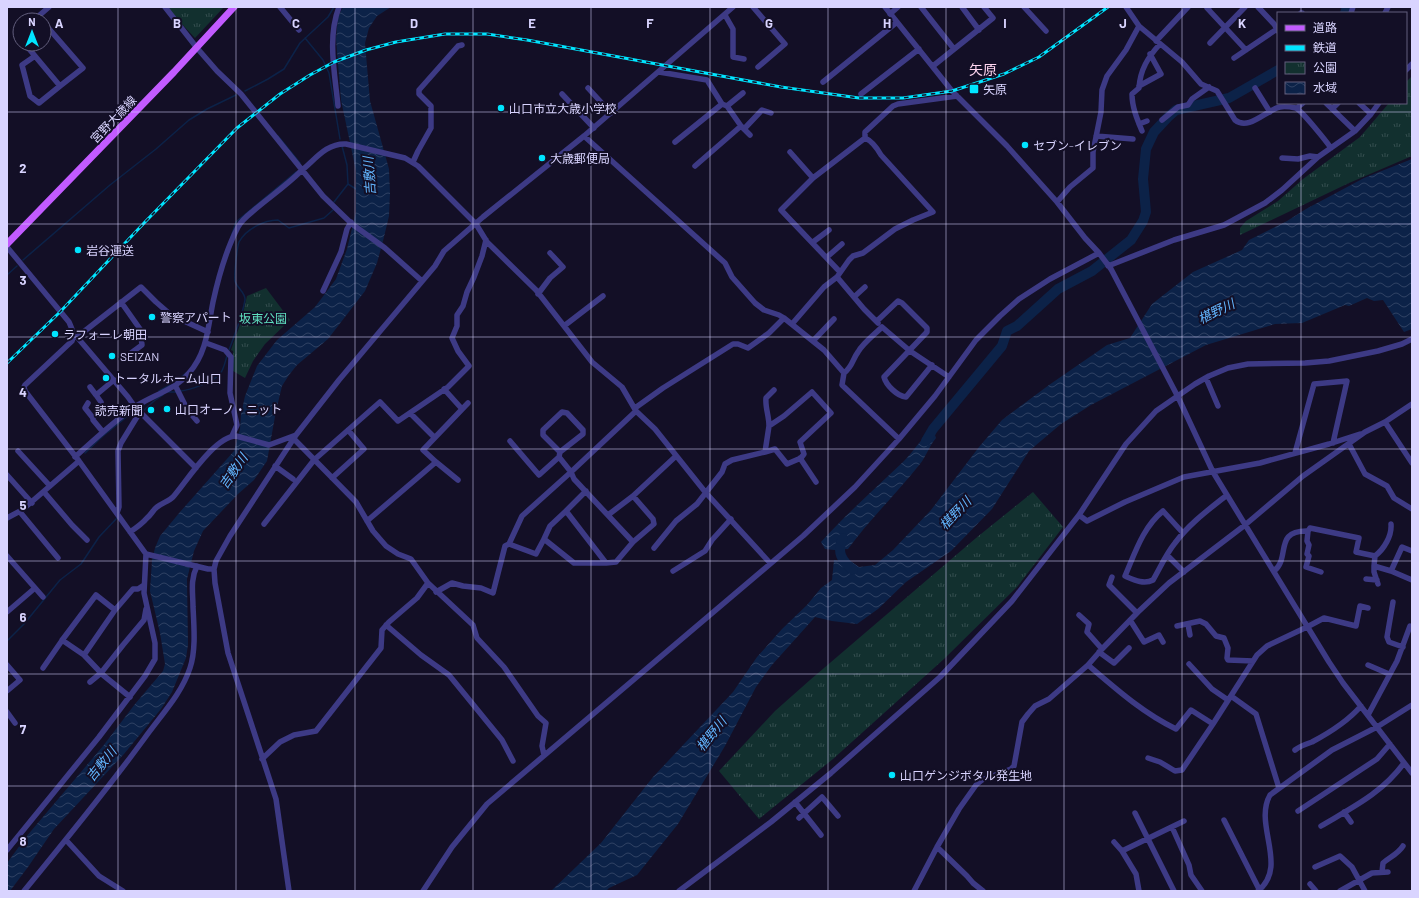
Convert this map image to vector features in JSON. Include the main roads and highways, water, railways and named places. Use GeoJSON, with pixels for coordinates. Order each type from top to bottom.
{"type":"FeatureCollection","features":[{"type":"Feature","properties":{"kind":"main road","name":"宮野大歳線"},"geometry":{"type":"LineString","coordinates":[[7,246],[197,48],[234,7]]}},
{"type":"Feature","properties":{"kind":"water","name":"吉敷川"},"geometry":{"type":"Polygon","coordinates":[[[343,7],[391,7],[377,16],[369,28],[365,43],[370,101],[389,169],[389,216],[377,263],[365,291],[328,339],[297,365],[282,386],[267,461],[254,480],[238,494],[203,531],[194,551],[187,579],[188,645],[186,658],[172,692],[161,709],[124,754],[54,829],[10,891],[7,891],[7,863],[26,837],[103,746],[135,704],[163,671],[165,664],[160,633],[150,591],[152,560],[160,536],[234,451],[240,429],[241,414],[245,396],[257,366],[277,340],[315,307],[336,279],[347,249],[356,212],[356,171],[341,100],[336,39],[338,17],[343,7]]]}},
{"type":"Feature","properties":{"kind":"water","name":"椹野川"},"geometry":{"type":"Polygon","coordinates":[[[1412,159],[1412,329],[1404,332],[1383,300],[1374,301],[1367,298],[1349,306],[1345,305],[1302,323],[1275,324],[1206,345],[1091,405],[1061,424],[1029,451],[992,509],[951,551],[906,582],[878,609],[857,624],[815,617],[772,665],[756,687],[725,746],[678,824],[637,875],[609,888],[606,891],[551,891],[601,843],[653,777],[733,692],[757,657],[782,629],[807,605],[821,588],[832,580],[834,560],[852,562],[859,567],[875,565],[893,550],[931,510],[979,447],[1002,420],[1107,345],[1130,338],[1152,304],[1193,272],[1242,250],[1249,240],[1287,221],[1306,209],[1364,178],[1412,159]]]}},
{"type":"Feature","properties":{"kind":"water"},"geometry":{"type":"Polygon","coordinates":[[[933,429],[936,438],[922,461],[848,549],[825,549],[821,542],[851,511],[904,461],[925,436],[933,429]]]}},
{"type":"Feature","properties":{"kind":"waterway"},"geometry":{"type":"LineString","coordinates":[[245,91],[284,69],[300,43],[328,17],[334,7]]}},
{"type":"Feature","properties":{"kind":"waterway"},"geometry":{"type":"LineString","coordinates":[[1345,12],[1347,7]]}},
{"type":"Feature","properties":{"kind":"waterway"},"geometry":{"type":"LineString","coordinates":[[305,38],[323,60],[329,73],[340,139]]}},
{"type":"Feature","properties":{"kind":"waterway"},"geometry":{"type":"LineString","coordinates":[[926,441],[933,429],[1002,346],[1007,331],[1017,326],[1058,289],[1092,271],[1131,240],[1143,221],[1146,212],[1143,179],[1146,149],[1154,132],[1168,117],[1176,110],[1229,98],[1277,71]]}},
{"type":"Feature","properties":{"kind":"waterway"},"geometry":{"type":"LineString","coordinates":[[23,260],[110,185],[156,149],[189,120],[207,109],[236,95]]}},
{"type":"Feature","properties":{"kind":"waterway"},"geometry":{"type":"LineString","coordinates":[[278,136],[300,163]]}},
{"type":"Feature","properties":{"kind":"waterway","name":"吉敷川"},"geometry":{"type":"LineString","coordinates":[[342,146],[347,165],[348,184],[356,189]]}},
{"type":"Feature","properties":{"kind":"waterway"},"geometry":{"type":"LineString","coordinates":[[231,237],[236,222],[296,172]]}},
{"type":"Feature","properties":{"kind":"waterway"},"geometry":{"type":"LineString","coordinates":[[334,202],[348,184]]}},
{"type":"Feature","properties":{"kind":"waterway"},"geometry":{"type":"LineString","coordinates":[[229,350],[245,300],[244,295],[235,281],[238,245],[242,237],[256,226],[273,220],[278,220],[289,228],[324,218],[333,210]]}},
{"type":"Feature","properties":{"kind":"waterway"},"geometry":{"type":"LineString","coordinates":[[7,275],[17,266]]}},
{"type":"Feature","properties":{"kind":"waterway"},"geometry":{"type":"LineString","coordinates":[[180,391],[202,385],[217,377],[222,370],[227,356]]}},
{"type":"Feature","properties":{"kind":"waterway"},"geometry":{"type":"LineString","coordinates":[[173,383],[186,373]]}},
{"type":"Feature","properties":{"kind":"waterway"},"geometry":{"type":"LineString","coordinates":[[159,391],[170,385]]}},
{"type":"Feature","properties":{"kind":"waterway"},"geometry":{"type":"LineString","coordinates":[[168,392],[176,392]]}},
{"type":"Feature","properties":{"kind":"waterway"},"geometry":{"type":"LineString","coordinates":[[143,411],[163,395]]}},
{"type":"Feature","properties":{"kind":"waterway"},"geometry":{"type":"LineString","coordinates":[[141,407],[145,404]]}},
{"type":"Feature","properties":{"kind":"waterway"},"geometry":{"type":"LineString","coordinates":[[85,453],[134,411]]}},
{"type":"Feature","properties":{"kind":"waterway"},"geometry":{"type":"LineString","coordinates":[[7,641],[24,624],[60,580],[81,564],[99,537],[117,518]]}},
{"type":"Feature","properties":{"kind":"waterway"},"geometry":{"type":"LineString","coordinates":[[843,538],[840,548],[841,556],[853,570]]}},
{"type":"Feature","properties":{"kind":"railway"},"geometry":{"type":"LineString","coordinates":[[7,363],[60,312],[237,128],[280,94],[310,75],[334,62],[366,50],[396,42],[445,34],[487,34],[781,87],[859,98],[903,98],[952,91],[1004,74],[1039,57],[1108,7]]}},
{"type":"Feature","properties":{"kind":"place","name":"矢原"},"geometry":{"type":"Point","coordinates":[974,89]}},
{"type":"Feature","properties":{"kind":"place","name":"山口市立大歳小学校"},"geometry":{"type":"Point","coordinates":[501,108]}},
{"type":"Feature","properties":{"kind":"place","name":"セブン-イレブン"},"geometry":{"type":"Point","coordinates":[1025,145]}},
{"type":"Feature","properties":{"kind":"place","name":"大歳郵便局"},"geometry":{"type":"Point","coordinates":[542,158]}},
{"type":"Feature","properties":{"kind":"place","name":"岩谷運送"},"geometry":{"type":"Point","coordinates":[78,250]}},
{"type":"Feature","properties":{"kind":"place","name":"警察アパート"},"geometry":{"type":"Point","coordinates":[152,317]}},
{"type":"Feature","properties":{"kind":"place","name":"ラフォーレ朝田"},"geometry":{"type":"Point","coordinates":[55,334]}},
{"type":"Feature","properties":{"kind":"place","name":"SEIZAN"},"geometry":{"type":"Point","coordinates":[112,356]}},
{"type":"Feature","properties":{"kind":"place","name":"トータルホーム山口"},"geometry":{"type":"Point","coordinates":[106,378]}},
{"type":"Feature","properties":{"kind":"place","name":"山口オーノ・ニット"},"geometry":{"type":"Point","coordinates":[167,409]}},
{"type":"Feature","properties":{"kind":"place","name":"読売新聞"},"geometry":{"type":"Point","coordinates":[151,410]}},
{"type":"Feature","properties":{"kind":"place","name":"山口ゲンジボタル発生地"},"geometry":{"type":"Point","coordinates":[892,775]}},
{"type":"Feature","properties":{"kind":"district","name":"矢原"},"geometry":{"type":"Point","coordinates":[983,69]}},
{"type":"Feature","properties":{"kind":"park label","name":"坂東公園"},"geometry":{"type":"Point","coordinates":[263,318]}}]}
